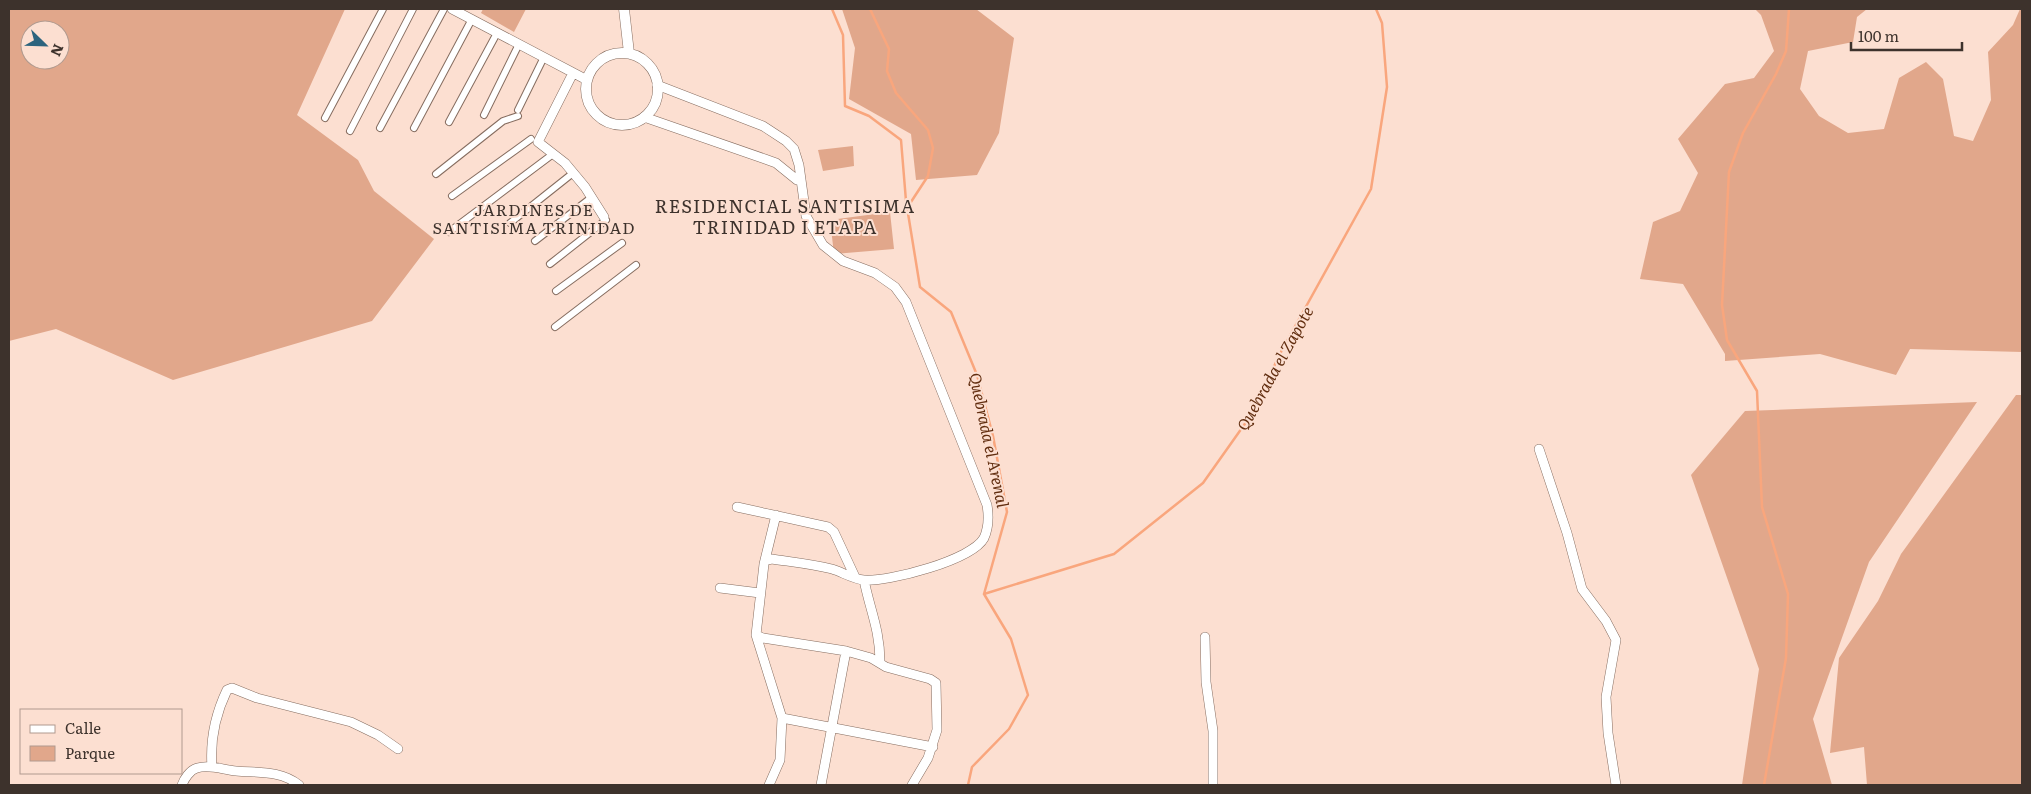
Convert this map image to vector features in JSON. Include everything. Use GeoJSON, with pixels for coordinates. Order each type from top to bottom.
{"type":"FeatureCollection","features":[{"type":"Feature","properties":{"kind":"street"},"geometry":{"type":"LineString","coordinates":[[325,118],[383,9]]}},
{"type":"Feature","properties":{"kind":"street"},"geometry":{"type":"LineString","coordinates":[[350,131],[413,9]]}},
{"type":"Feature","properties":{"kind":"street"},"geometry":{"type":"LineString","coordinates":[[380,128],[444,9]]}},
{"type":"Feature","properties":{"kind":"street"},"geometry":{"type":"LineString","coordinates":[[452,9],[587,80]]}},
{"type":"Feature","properties":{"kind":"street"},"geometry":{"type":"LineString","coordinates":[[624,9],[629,53]]}},
{"type":"Feature","properties":{"kind":"street"},"geometry":{"type":"LineString","coordinates":[[414,128],[472,19]]}},
{"type":"Feature","properties":{"kind":"street"},"geometry":{"type":"LineString","coordinates":[[449,122],[497,33]]}},
{"type":"Feature","properties":{"kind":"street"},"geometry":{"type":"LineString","coordinates":[[484,115],[519,44]]}},
{"type":"Feature","properties":{"kind":"street"},"geometry":{"type":"LineString","coordinates":[[618,53],[629,53],[644,60],[651,67],[657,85],[656,97],[652,108],[644,117],[630,124],[621,125],[603,120],[596,114],[588,100],[587,80],[591,70],[603,58],[618,53]]}},
{"type":"Feature","properties":{"kind":"street"},"geometry":{"type":"LineString","coordinates":[[436,174],[503,121],[518,113],[544,57]]}},
{"type":"Feature","properties":{"kind":"street"},"geometry":{"type":"LineString","coordinates":[[550,264],[605,218],[592,197],[573,173],[538,142],[573,73]]}},
{"type":"Feature","properties":{"kind":"street"},"geometry":{"type":"LineString","coordinates":[[657,85],[771,130],[794,150],[801,171],[800,180],[806,216],[824,245],[843,261],[875,273],[895,287],[906,302],[987,505],[989,519],[983,539],[970,552],[913,573],[891,578],[859,578],[831,569],[772,559],[767,560]]}},
{"type":"Feature","properties":{"kind":"street"},"geometry":{"type":"LineString","coordinates":[[644,117],[776,163],[796,180],[800,180]]}},
{"type":"Feature","properties":{"kind":"street"},"geometry":{"type":"LineString","coordinates":[[452,196],[531,139]]}},
{"type":"Feature","properties":{"kind":"street"},"geometry":{"type":"LineString","coordinates":[[449,232],[553,154]]}},
{"type":"Feature","properties":{"kind":"street"},"geometry":{"type":"LineString","coordinates":[[510,223],[573,173]]}},
{"type":"Feature","properties":{"kind":"street"},"geometry":{"type":"LineString","coordinates":[[535,241],[592,197]]}},
{"type":"Feature","properties":{"kind":"street"},"geometry":{"type":"LineString","coordinates":[[556,291],[622,243]]}},
{"type":"Feature","properties":{"kind":"street"},"geometry":{"type":"LineString","coordinates":[[555,327],[636,265]]}},
{"type":"Feature","properties":{"kind":"street"},"geometry":{"type":"LineString","coordinates":[[1539,449],[1567,533],[1582,589],[1606,620],[1616,640],[1606,698],[1608,733],[1616,785]]}},
{"type":"Feature","properties":{"kind":"street"},"geometry":{"type":"LineString","coordinates":[[738,507],[828,527],[834,532],[859,578],[875,616],[880,646],[880,662]]}},
{"type":"Feature","properties":{"kind":"street"},"geometry":{"type":"LineString","coordinates":[[769,785],[780,760],[782,718],[759,639],[760,593],[776,515]]}},
{"type":"Feature","properties":{"kind":"street"},"geometry":{"type":"LineString","coordinates":[[720,588],[760,593]]}},
{"type":"Feature","properties":{"kind":"street"},"geometry":{"type":"LineString","coordinates":[[1205,637],[1206,682],[1213,731],[1213,785]]}},
{"type":"Feature","properties":{"kind":"street"},"geometry":{"type":"LineString","coordinates":[[759,639],[859,654],[880,662],[886,667],[930,679],[936,683],[937,730],[933,747],[912,785]]}},
{"type":"Feature","properties":{"kind":"street"},"geometry":{"type":"LineString","coordinates":[[821,785],[846,651]]}},
{"type":"Feature","properties":{"kind":"street"},"geometry":{"type":"LineString","coordinates":[[843,665],[859,654]]}},
{"type":"Feature","properties":{"kind":"street"},"geometry":{"type":"LineString","coordinates":[[212,767],[211,746],[220,710],[227,690],[232,688],[257,698],[350,722],[378,734],[398,749]]}},
{"type":"Feature","properties":{"kind":"street"},"geometry":{"type":"LineString","coordinates":[[782,718],[933,747]]}},
{"type":"Feature","properties":{"kind":"street"},"geometry":{"type":"LineString","coordinates":[[182,785],[189,774],[197,768],[212,767],[234,771],[267,772],[292,779],[299,785]]}},
{"type":"Feature","properties":{"kind":"green space"},"geometry":{"type":"Polygon","coordinates":[[[9,9],[345,9],[297,115],[358,160],[374,191],[434,239],[372,321],[173,380],[56,329],[9,341],[9,9]]]}},
{"type":"Feature","properties":{"kind":"green space"},"geometry":{"type":"Polygon","coordinates":[[[483,9],[526,9],[514,32],[481,13],[483,9]]]}},
{"type":"Feature","properties":{"kind":"green space"},"geometry":{"type":"Polygon","coordinates":[[[842,9],[976,9],[1014,38],[999,133],[977,175],[916,180],[911,134],[849,99],[855,48],[842,9]]]}},
{"type":"Feature","properties":{"kind":"green space"},"geometry":{"type":"Polygon","coordinates":[[[1755,9],[1867,9],[1857,17],[1853,42],[1808,51],[1800,89],[1819,116],[1848,133],[1884,129],[1899,78],[1926,62],[1943,79],[1954,136],[1973,141],[1991,100],[1988,52],[2013,25],[2020,9],[2022,9],[2022,352],[1910,349],[1896,375],[1820,354],[1725,361],[1725,354],[1683,284],[1640,279],[1653,222],[1680,211],[1698,173],[1678,139],[1725,84],[1754,78],[1774,51],[1761,15],[1755,9]]]}},
{"type":"Feature","properties":{"kind":"green space"},"geometry":{"type":"Polygon","coordinates":[[[853,146],[854,166],[823,171],[818,150],[853,146]]]}},
{"type":"Feature","properties":{"kind":"green space"},"geometry":{"type":"Polygon","coordinates":[[[890,212],[894,249],[834,254],[830,220],[890,212]]]}},
{"type":"Feature","properties":{"kind":"green space"},"geometry":{"type":"Polygon","coordinates":[[[2016,395],[2022,395],[2022,785],[1867,785],[1864,747],[1830,753],[1839,658],[1878,601],[1901,554],[2016,395]]]}},
{"type":"Feature","properties":{"kind":"green space"},"geometry":{"type":"Polygon","coordinates":[[[1977,402],[1869,562],[1813,719],[1832,785],[1742,785],[1759,669],[1691,475],[1745,411],[1977,402]]]}},
{"type":"Feature","properties":{"kind":"waterway","name":"Quebrada el Arenal"},"geometry":{"type":"LineString","coordinates":[[832,9],[843,35],[845,106],[869,116],[901,140],[906,201],[920,287],[951,312],[977,375],[993,436],[1007,512],[984,594]]}},
{"type":"Feature","properties":{"kind":"waterway"},"geometry":{"type":"LineString","coordinates":[[870,9],[889,49],[887,71],[896,93],[928,130],[933,148],[928,176],[907,208]]}},
{"type":"Feature","properties":{"kind":"waterway","name":"Quebrada el Zapote"},"geometry":{"type":"LineString","coordinates":[[984,594],[1114,554],[1203,483],[1249,418],[1282,350],[1371,189],[1387,87],[1382,23],[1376,9]]}},
{"type":"Feature","properties":{"kind":"waterway"},"geometry":{"type":"LineString","coordinates":[[1764,785],[1786,658],[1788,594],[1762,507],[1757,391],[1727,340],[1722,305],[1729,172],[1743,133],[1776,74],[1786,51],[1789,9]]}},
{"type":"Feature","properties":{"kind":"waterway"},"geometry":{"type":"LineString","coordinates":[[968,785],[972,767],[1009,729],[1028,695],[1011,639],[984,594]]}},
{"type":"Feature","properties":{"kind":"district","name":"RESIDENCIAL SANTISIMA TRINIDAD I ETAPA"},"geometry":{"type":"Point","coordinates":[785,215]}},
{"type":"Feature","properties":{"kind":"district","name":"JARDINES DE SANTISIMA TRINIDAD"},"geometry":{"type":"Point","coordinates":[534,218]}}]}
